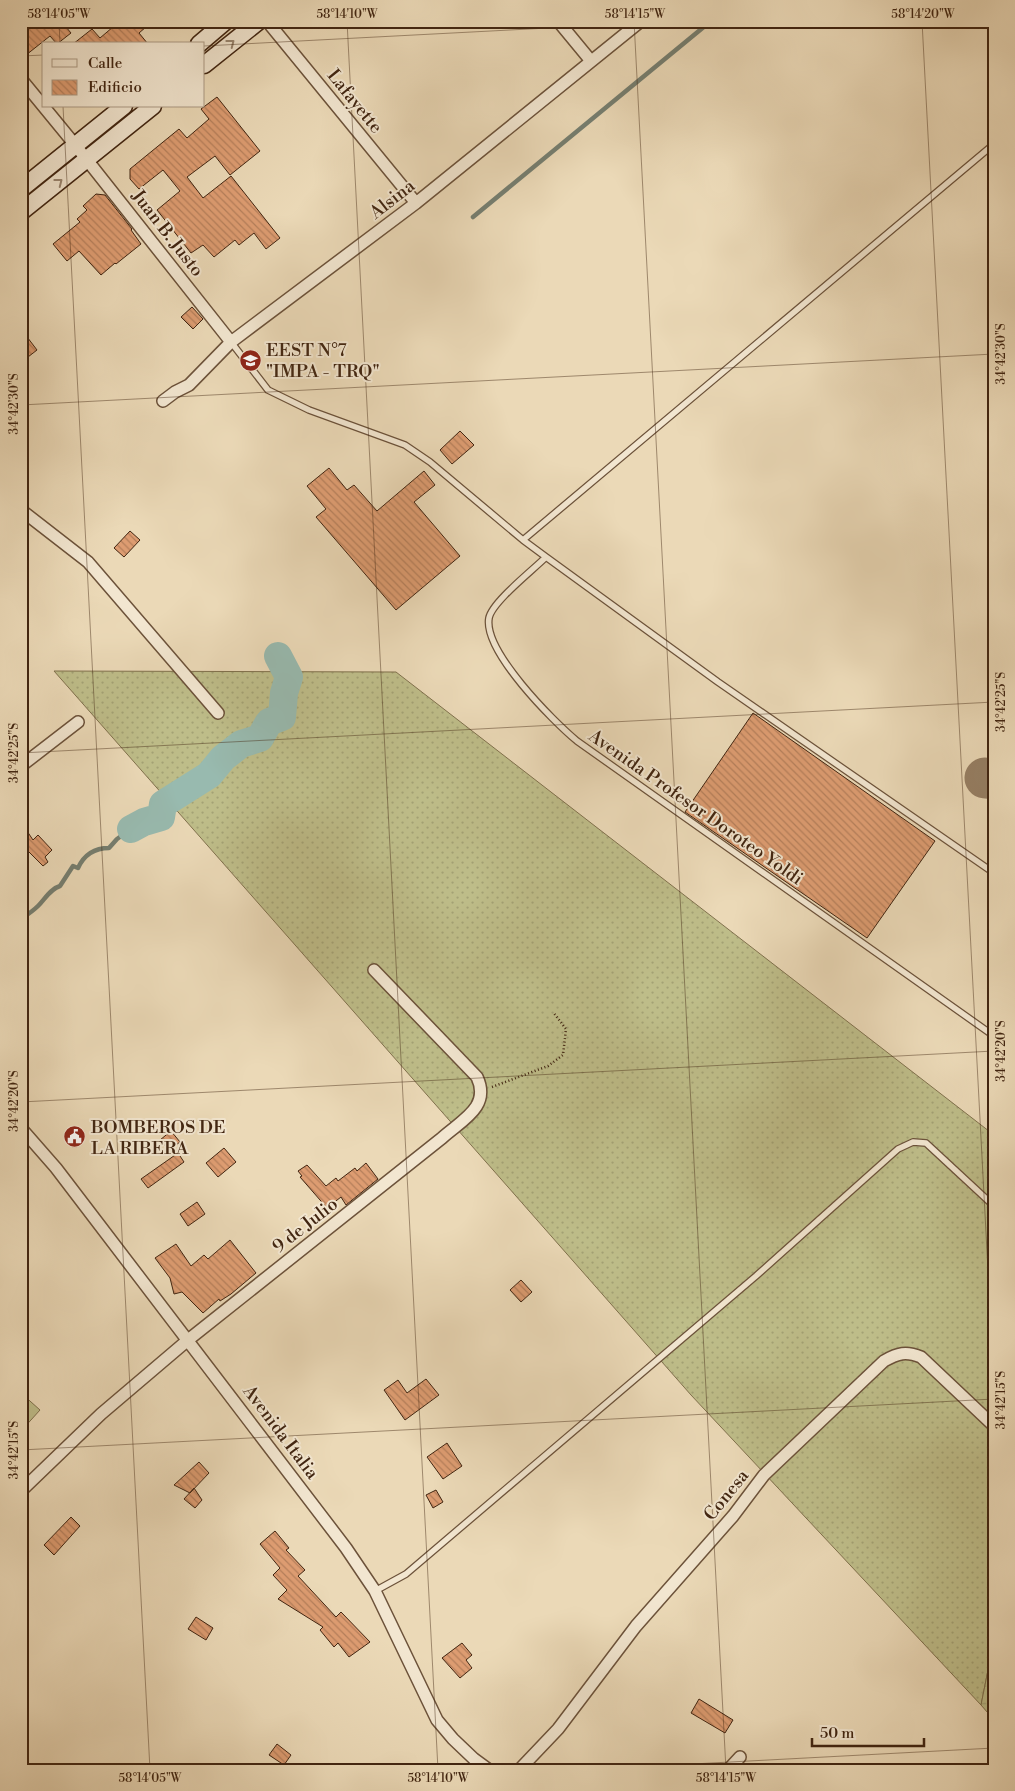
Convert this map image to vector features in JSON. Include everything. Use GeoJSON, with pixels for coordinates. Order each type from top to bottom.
{"type":"FeatureCollection","features":[{"type":"Feature","properties":{"kind":"main road"},"geometry":{"type":"LineString","coordinates":[[201,42],[226,21]]}},
{"type":"Feature","properties":{"kind":"main road"},"geometry":{"type":"LineString","coordinates":[[205,64],[259,21]]}},
{"type":"Feature","properties":{"kind":"main road"},"geometry":{"type":"LineString","coordinates":[[21,189],[122,108]]}},
{"type":"Feature","properties":{"kind":"main road"},"geometry":{"type":"LineString","coordinates":[[21,212],[151,108]]}},
{"type":"Feature","properties":{"kind":"street","name":"Lafayette"},"geometry":{"type":"LineString","coordinates":[[267,21],[416,203]]}},
{"type":"Feature","properties":{"kind":"street"},"geometry":{"type":"LineString","coordinates":[[558,21],[590,61]]}},
{"type":"Feature","properties":{"kind":"street","name":"Alsina"},"geometry":{"type":"LineString","coordinates":[[163,401],[189,385],[231,342],[416,203],[641,21]]}},
{"type":"Feature","properties":{"kind":"street","name":"Juan B. Justo"},"geometry":{"type":"LineString","coordinates":[[21,79],[42,105]]}},
{"type":"Feature","properties":{"kind":"street","name":"Juan B. Justo"},"geometry":{"type":"LineString","coordinates":[[45,108],[231,342]]}},
{"type":"Feature","properties":{"kind":"street"},"geometry":{"type":"LineString","coordinates":[[21,510],[88,562],[218,713]]}},
{"type":"Feature","properties":{"kind":"street"},"geometry":{"type":"LineString","coordinates":[[21,766],[78,722]]}},
{"type":"Feature","properties":{"kind":"street"},"geometry":{"type":"LineString","coordinates":[[374,970],[477,1077],[482,1091]]}},
{"type":"Feature","properties":{"kind":"street","name":"9 de Julio"},"geometry":{"type":"LineString","coordinates":[[21,1491],[101,1414],[188,1340],[477,1108],[481,1100],[482,1091]]}},
{"type":"Feature","properties":{"kind":"street","name":"Avenida Italia"},"geometry":{"type":"LineString","coordinates":[[21,1128],[56,1168],[346,1548],[375,1591],[437,1720],[453,1740],[474,1760],[489,1770]]}},
{"type":"Feature","properties":{"kind":"street","name":"Conesa"},"geometry":{"type":"LineString","coordinates":[[519,1770],[558,1729],[636,1626],[733,1516],[764,1475],[884,1361],[898,1354],[911,1353],[921,1358],[994,1426]]}},
{"type":"Feature","properties":{"kind":"street"},"geometry":{"type":"LineString","coordinates":[[728,1770],[740,1757]]}},
{"type":"Feature","properties":{"kind":"lane"},"geometry":{"type":"LineString","coordinates":[[523,540],[994,144]]}},
{"type":"Feature","properties":{"kind":"lane"},"geometry":{"type":"LineString","coordinates":[[231,342],[268,390],[309,410],[405,446],[430,462],[546,557],[718,682],[994,873]]}},
{"type":"Feature","properties":{"kind":"lane","name":"Avenida Profesor Doroteo Yoldi"},"geometry":{"type":"LineString","coordinates":[[546,557],[494,606],[488,619],[495,645],[510,671],[562,729],[994,1036]]}},
{"type":"Feature","properties":{"kind":"lane"},"geometry":{"type":"LineString","coordinates":[[375,1591],[406,1574],[756,1276],[898,1149],[913,1142],[926,1143],[994,1206]]}},
{"type":"Feature","properties":{"kind":"path"},"geometry":{"type":"LineString","coordinates":[[482,1091],[548,1066],[563,1056],[566,1029],[553,1012]]}},
{"type":"Feature","properties":{"kind":"green space"},"geometry":{"type":"Polygon","coordinates":[[[54,671],[396,672],[994,1135],[994,1665],[988,1670],[981,1705],[691,1395],[54,671]]]}},
{"type":"Feature","properties":{"kind":"green space"},"geometry":{"type":"Polygon","coordinates":[[[21,1393],[40,1410],[21,1431],[21,1393]]]}},
{"type":"Feature","properties":{"kind":"green space"},"geometry":{"type":"Polygon","coordinates":[[[994,1665],[994,1720],[981,1705],[988,1670],[994,1665]]]}},
{"type":"Feature","properties":{"kind":"building"},"geometry":{"type":"Polygon","coordinates":[[[21,21],[61,21],[71,33],[60,42],[55,42],[50,36],[21,59],[21,21]]]}},
{"type":"Feature","properties":{"kind":"building"},"geometry":{"type":"Polygon","coordinates":[[[120,21],[153,21],[139,33],[146,42],[76,42],[92,29],[100,38],[120,21]]]}},
{"type":"Feature","properties":{"kind":"building"},"geometry":{"type":"Polygon","coordinates":[[[217,97],[260,151],[230,175],[215,156],[187,177],[203,198],[231,176],[280,238],[266,249],[254,233],[239,245],[235,240],[214,257],[203,245],[191,253],[157,210],[180,191],[163,170],[139,189],[130,179],[130,169],[179,129],[187,138],[209,119],[201,109],[205,108],[217,97]]]}},
{"type":"Feature","properties":{"kind":"building"},"geometry":{"type":"Polygon","coordinates":[[[96,194],[105,195],[132,229],[141,244],[101,275],[79,251],[67,261],[53,244],[80,222],[77,219],[87,210],[83,206],[96,194]]]}},
{"type":"Feature","properties":{"kind":"building"},"geometry":{"type":"Polygon","coordinates":[[[192,307],[203,319],[193,329],[181,317],[192,307]]]}},
{"type":"Feature","properties":{"kind":"building"},"geometry":{"type":"Polygon","coordinates":[[[21,329],[37,350],[28,357],[21,348],[21,329]]]}},
{"type":"Feature","properties":{"kind":"building"},"geometry":{"type":"Polygon","coordinates":[[[460,431],[474,445],[452,464],[440,450],[460,431]]]}},
{"type":"Feature","properties":{"kind":"building"},"geometry":{"type":"Polygon","coordinates":[[[329,468],[347,490],[354,485],[377,511],[424,471],[435,485],[414,502],[460,556],[396,610],[316,517],[326,509],[307,486],[329,468]]]}},
{"type":"Feature","properties":{"kind":"building"},"geometry":{"type":"Polygon","coordinates":[[[130,531],[140,540],[124,557],[114,548],[130,531]]]}},
{"type":"Feature","properties":{"kind":"building"},"geometry":{"type":"Polygon","coordinates":[[[753,713],[935,841],[867,938],[685,812],[753,713]]]}},
{"type":"Feature","properties":{"kind":"building"},"geometry":{"type":"Polygon","coordinates":[[[21,822],[33,840],[38,835],[52,850],[45,857],[48,862],[43,866],[21,844],[21,822]]]}},
{"type":"Feature","properties":{"kind":"building"},"geometry":{"type":"Polygon","coordinates":[[[171,1131],[180,1142],[169,1150],[160,1140],[171,1131]]]}},
{"type":"Feature","properties":{"kind":"building"},"geometry":{"type":"Polygon","coordinates":[[[224,1148],[236,1162],[218,1177],[206,1163],[224,1148]]]}},
{"type":"Feature","properties":{"kind":"building"},"geometry":{"type":"Polygon","coordinates":[[[178,1153],[184,1162],[148,1188],[141,1179],[178,1153]]]}},
{"type":"Feature","properties":{"kind":"building"},"geometry":{"type":"Polygon","coordinates":[[[366,1163],[378,1179],[346,1205],[341,1197],[327,1208],[300,1177],[302,1176],[298,1171],[307,1165],[326,1186],[336,1178],[338,1181],[355,1168],[357,1171],[366,1163]]]}},
{"type":"Feature","properties":{"kind":"building"},"geometry":{"type":"Polygon","coordinates":[[[197,1202],[205,1214],[188,1226],[180,1214],[197,1202]]]}},
{"type":"Feature","properties":{"kind":"building"},"geometry":{"type":"Polygon","coordinates":[[[230,1240],[256,1273],[231,1294],[220,1301],[219,1299],[203,1313],[182,1292],[174,1294],[170,1278],[155,1258],[176,1244],[191,1266],[204,1255],[208,1259],[230,1240]]]}},
{"type":"Feature","properties":{"kind":"building"},"geometry":{"type":"Polygon","coordinates":[[[521,1280],[532,1292],[521,1302],[510,1290],[521,1280]]]}},
{"type":"Feature","properties":{"kind":"building"},"geometry":{"type":"Polygon","coordinates":[[[426,1379],[439,1395],[405,1420],[384,1390],[398,1380],[407,1393],[426,1379]]]}},
{"type":"Feature","properties":{"kind":"building"},"geometry":{"type":"Polygon","coordinates":[[[447,1443],[462,1466],[443,1479],[427,1457],[447,1443]]]}},
{"type":"Feature","properties":{"kind":"building"},"geometry":{"type":"Polygon","coordinates":[[[199,1462],[209,1473],[190,1493],[174,1485],[199,1462]]]}},
{"type":"Feature","properties":{"kind":"building"},"geometry":{"type":"Polygon","coordinates":[[[194,1488],[202,1500],[195,1508],[184,1499],[194,1488]]]}},
{"type":"Feature","properties":{"kind":"building"},"geometry":{"type":"Polygon","coordinates":[[[436,1490],[443,1502],[433,1508],[426,1495],[436,1490]]]}},
{"type":"Feature","properties":{"kind":"building"},"geometry":{"type":"Polygon","coordinates":[[[71,1517],[80,1526],[54,1555],[44,1545],[71,1517]]]}},
{"type":"Feature","properties":{"kind":"building"},"geometry":{"type":"Polygon","coordinates":[[[275,1531],[289,1548],[286,1550],[305,1570],[298,1576],[336,1617],[341,1612],[370,1642],[349,1657],[338,1643],[334,1647],[320,1630],[323,1627],[278,1599],[287,1590],[273,1575],[280,1568],[260,1544],[275,1531]]]}},
{"type":"Feature","properties":{"kind":"building"},"geometry":{"type":"Polygon","coordinates":[[[196,1617],[213,1628],[206,1640],[188,1629],[196,1617]]]}},
{"type":"Feature","properties":{"kind":"building"},"geometry":{"type":"Polygon","coordinates":[[[462,1643],[472,1655],[466,1660],[472,1668],[460,1678],[442,1658],[462,1643]]]}},
{"type":"Feature","properties":{"kind":"building"},"geometry":{"type":"Polygon","coordinates":[[[699,1699],[733,1720],[725,1733],[691,1713],[699,1699]]]}},
{"type":"Feature","properties":{"kind":"building"},"geometry":{"type":"Polygon","coordinates":[[[277,1744],[291,1755],[284,1765],[269,1755],[277,1744]]]}},
{"type":"Feature","properties":{"kind":"waterway"},"geometry":{"type":"LineString","coordinates":[[473,217],[711,21]]}},
{"type":"Feature","properties":{"kind":"waterway"},"geometry":{"type":"LineString","coordinates":[[131,829],[144,822],[161,817],[163,804],[209,775],[223,758],[241,744],[260,738],[269,722],[282,717],[284,693],[289,677],[278,656]]}},
{"type":"Feature","properties":{"kind":"waterway"},"geometry":{"type":"LineString","coordinates":[[21,919],[36,908],[50,892],[60,886],[73,866],[78,868],[83,859],[90,853],[99,849],[109,848],[117,839],[131,829]]}},
{"type":"Feature","properties":{"kind":"taxiway"},"geometry":{"type":"LineString","coordinates":[[985,778],[994,779]]}},
{"type":"Feature","properties":{"kind":"place","name":"EEST N°7 \"IMPA - TRQ\""},"geometry":{"type":"Point","coordinates":[250,360]}},
{"type":"Feature","properties":{"kind":"place","name":"BOMBEROS DE LA RIBERA"},"geometry":{"type":"Point","coordinates":[75,1137]}}]}
